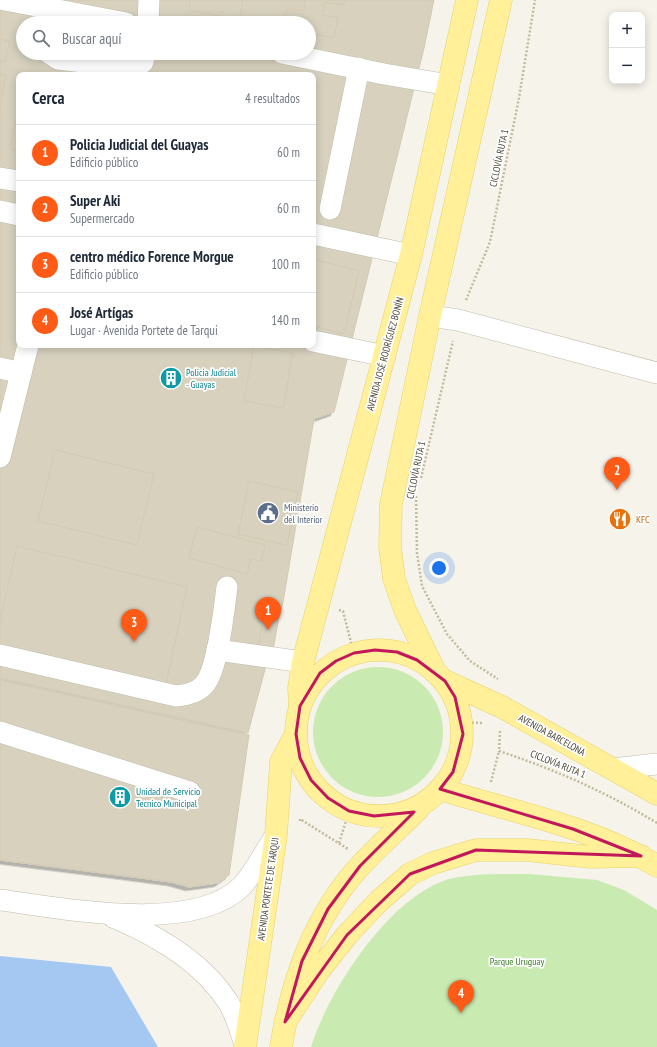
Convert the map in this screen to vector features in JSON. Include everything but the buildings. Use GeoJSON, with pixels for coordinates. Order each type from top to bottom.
{"type":"FeatureCollection","features":[{"type":"Feature","properties":{"kind":"main road","name":"AVENIDA JOSÉ RODRÍGUEZ BONÍN"},"geometry":{"type":"LineString","coordinates":[[300,706],[299,688],[303,662],[411,255],[467,0]]}},
{"type":"Feature","properties":{"kind":"main road"},"geometry":{"type":"LineString","coordinates":[[281,1047],[292,989],[316,930],[328,909],[360,866],[440,789],[453,772],[461,751],[464,734],[457,722],[455,697],[440,676],[405,610],[394,579],[390,547],[391,504],[430,316],[501,0]]}},
{"type":"Feature","properties":{"kind":"main road","name":"AVENIDA BARCELONA"},"geometry":{"type":"LineString","coordinates":[[300,706],[308,689],[320,673],[336,661],[355,658],[375,650],[397,652],[417,660],[440,676],[502,707],[657,794]]}},
{"type":"Feature","properties":{"kind":"main road"},"geometry":{"type":"LineString","coordinates":[[300,706],[296,734],[300,758],[311,780],[328,798],[374,816],[399,814],[423,804]]}},
{"type":"Feature","properties":{"kind":"main road","name":"AVENIDA PORTETE DE TARQUI"},"geometry":{"type":"LineString","coordinates":[[245,1046],[276,836],[281,762],[296,734]]}},
{"type":"Feature","properties":{"kind":"main road"},"geometry":{"type":"LineString","coordinates":[[440,789],[573,828],[649,861]]}},
{"type":"Feature","properties":{"kind":"main road"},"geometry":{"type":"LineString","coordinates":[[285,1022],[320,969],[347,935],[378,902],[410,874],[416,871],[439,861],[476,850],[527,850],[591,857],[649,861]]}},
{"type":"Feature","properties":{"kind":"street"},"geometry":{"type":"LineString","coordinates":[[5,0],[45,10],[82,16]]}},
{"type":"Feature","properties":{"kind":"street"},"geometry":{"type":"LineString","coordinates":[[148,16],[149,0]]}},
{"type":"Feature","properties":{"kind":"street"},"geometry":{"type":"LineString","coordinates":[[66,60],[129,68],[135,68],[143,60]]}},
{"type":"Feature","properties":{"kind":"street"},"geometry":{"type":"LineString","coordinates":[[316,60],[384,74],[449,84]]}},
{"type":"Feature","properties":{"kind":"street"},"geometry":{"type":"LineString","coordinates":[[330,209],[359,68]]}},
{"type":"Feature","properties":{"kind":"street"},"geometry":{"type":"LineString","coordinates":[[0,178],[16,181]]}},
{"type":"Feature","properties":{"kind":"street"},"geometry":{"type":"LineString","coordinates":[[0,211],[16,214]]}},
{"type":"Feature","properties":{"kind":"street"},"geometry":{"type":"LineString","coordinates":[[316,235],[411,255]]}},
{"type":"Feature","properties":{"kind":"street"},"geometry":{"type":"LineString","coordinates":[[430,316],[458,320],[657,373]]}},
{"type":"Feature","properties":{"kind":"street"},"geometry":{"type":"LineString","coordinates":[[316,342],[385,356]]}},
{"type":"Feature","properties":{"kind":"street"},"geometry":{"type":"LineString","coordinates":[[0,457],[27,348]]}},
{"type":"Feature","properties":{"kind":"street"},"geometry":{"type":"LineString","coordinates":[[0,368],[21,373]]}},
{"type":"Feature","properties":{"kind":"street"},"geometry":{"type":"LineString","coordinates":[[0,655],[176,696],[190,694],[204,685],[214,668],[227,587]]}},
{"type":"Feature","properties":{"kind":"street"},"geometry":{"type":"LineString","coordinates":[[217,650],[303,662]]}},
{"type":"Feature","properties":{"kind":"street"},"geometry":{"type":"LineString","coordinates":[[0,732],[190,792]]}},
{"type":"Feature","properties":{"kind":"street"},"geometry":{"type":"LineString","coordinates":[[612,768],[657,764]]}},
{"type":"Feature","properties":{"kind":"street"},"geometry":{"type":"LineString","coordinates":[[0,900],[105,914],[169,914],[188,910],[221,899],[242,885],[276,836]]}},
{"type":"Feature","properties":{"kind":"street"},"geometry":{"type":"LineString","coordinates":[[105,914],[156,937],[196,966],[228,1002],[245,1046]]}},
{"type":"Feature","properties":{"kind":"path","name":"CICLOVÍA RUTA 1"},"geometry":{"type":"LineString","coordinates":[[420,481],[458,320],[490,242],[519,98],[535,0]]}},
{"type":"Feature","properties":{"kind":"path","name":"CICLOVÍA RUTA 1"},"geometry":{"type":"LineString","coordinates":[[418,488],[416,496],[417,553],[422,586],[434,611],[452,639],[470,660],[503,683],[499,750],[537,763],[586,784],[657,823]]}},
{"type":"Feature","properties":{"kind":"path"},"geometry":{"type":"LineString","coordinates":[[319,605],[343,611],[355,658]]}},
{"type":"Feature","properties":{"kind":"path"},"geometry":{"type":"LineString","coordinates":[[355,658],[398,661],[424,674],[442,695],[457,722],[451,750],[446,764],[430,786],[407,802],[393,805],[379,807],[351,806],[328,787],[319,776],[307,751],[305,737],[308,710],[321,685],[331,675],[355,658]]}},
{"type":"Feature","properties":{"kind":"path"},"geometry":{"type":"LineString","coordinates":[[457,722],[486,723]]}},
{"type":"Feature","properties":{"kind":"path"},"geometry":{"type":"LineString","coordinates":[[339,843],[351,806]]}},
{"type":"Feature","properties":{"kind":"path"},"geometry":{"type":"LineString","coordinates":[[299,826],[300,819],[349,849],[360,866]]}},
{"type":"Feature","properties":{"kind":"highlighted area"},"geometry":{"type":"Polygon","coordinates":[[[375,650],[397,652],[417,660],[445,681],[455,697],[463,734],[453,772],[440,789],[573,829],[641,856],[476,850],[410,874],[347,935],[285,1022],[302,961],[328,909],[360,866],[414,812],[374,816],[349,811],[328,798],[311,780],[300,758],[296,734],[300,706],[320,673],[336,661],[354,653],[375,650]]]}},
{"type":"Feature","properties":{"kind":"green space"},"geometry":{"type":"Polygon","coordinates":[[[384,667],[403,672],[424,686],[438,707],[442,719],[442,745],[438,757],[424,778],[403,792],[391,796],[372,797],[353,792],[332,778],[318,757],[314,745],[313,726],[318,707],[332,686],[353,672],[365,668],[384,667]]]}},
{"type":"Feature","properties":{"kind":"green space","name":"Parque Uruguay"},"geometry":{"type":"Polygon","coordinates":[[[500,874],[529,874],[597,880],[624,890],[657,910],[657,1047],[311,1047],[332,999],[347,972],[386,923],[407,903],[430,887],[453,878],[462,876],[500,874]]]}},
{"type":"Feature","properties":{"kind":"water"},"geometry":{"type":"Polygon","coordinates":[[[0,956],[111,967],[158,1047],[0,1047],[0,956]]]}},
{"type":"Feature","properties":{"kind":"place","name":"Policia Judicial - Guayas"},"geometry":{"type":"Point","coordinates":[171,378]}},
{"type":"Feature","properties":{"kind":"place","name":"Super Aki"},"geometry":{"type":"Point","coordinates":[617,490]}},
{"type":"Feature","properties":{"kind":"place","name":"Ministerio del Interior"},"geometry":{"type":"Point","coordinates":[268,513]}},
{"type":"Feature","properties":{"kind":"place","name":"KFC"},"geometry":{"type":"Point","coordinates":[620,519]}},
{"type":"Feature","properties":{"kind":"place","name":"Policia Judicial del Guayas"},"geometry":{"type":"Point","coordinates":[268,630]}},
{"type":"Feature","properties":{"kind":"place","name":"centro médico Forence Morgue"},"geometry":{"type":"Point","coordinates":[134,642]}},
{"type":"Feature","properties":{"kind":"place","name":"Unidad de Servicio Tecnico Municipal"},"geometry":{"type":"Point","coordinates":[120,797]}},
{"type":"Feature","properties":{"kind":"place","name":"José Artígas"},"geometry":{"type":"Point","coordinates":[461,1013]}}]}
